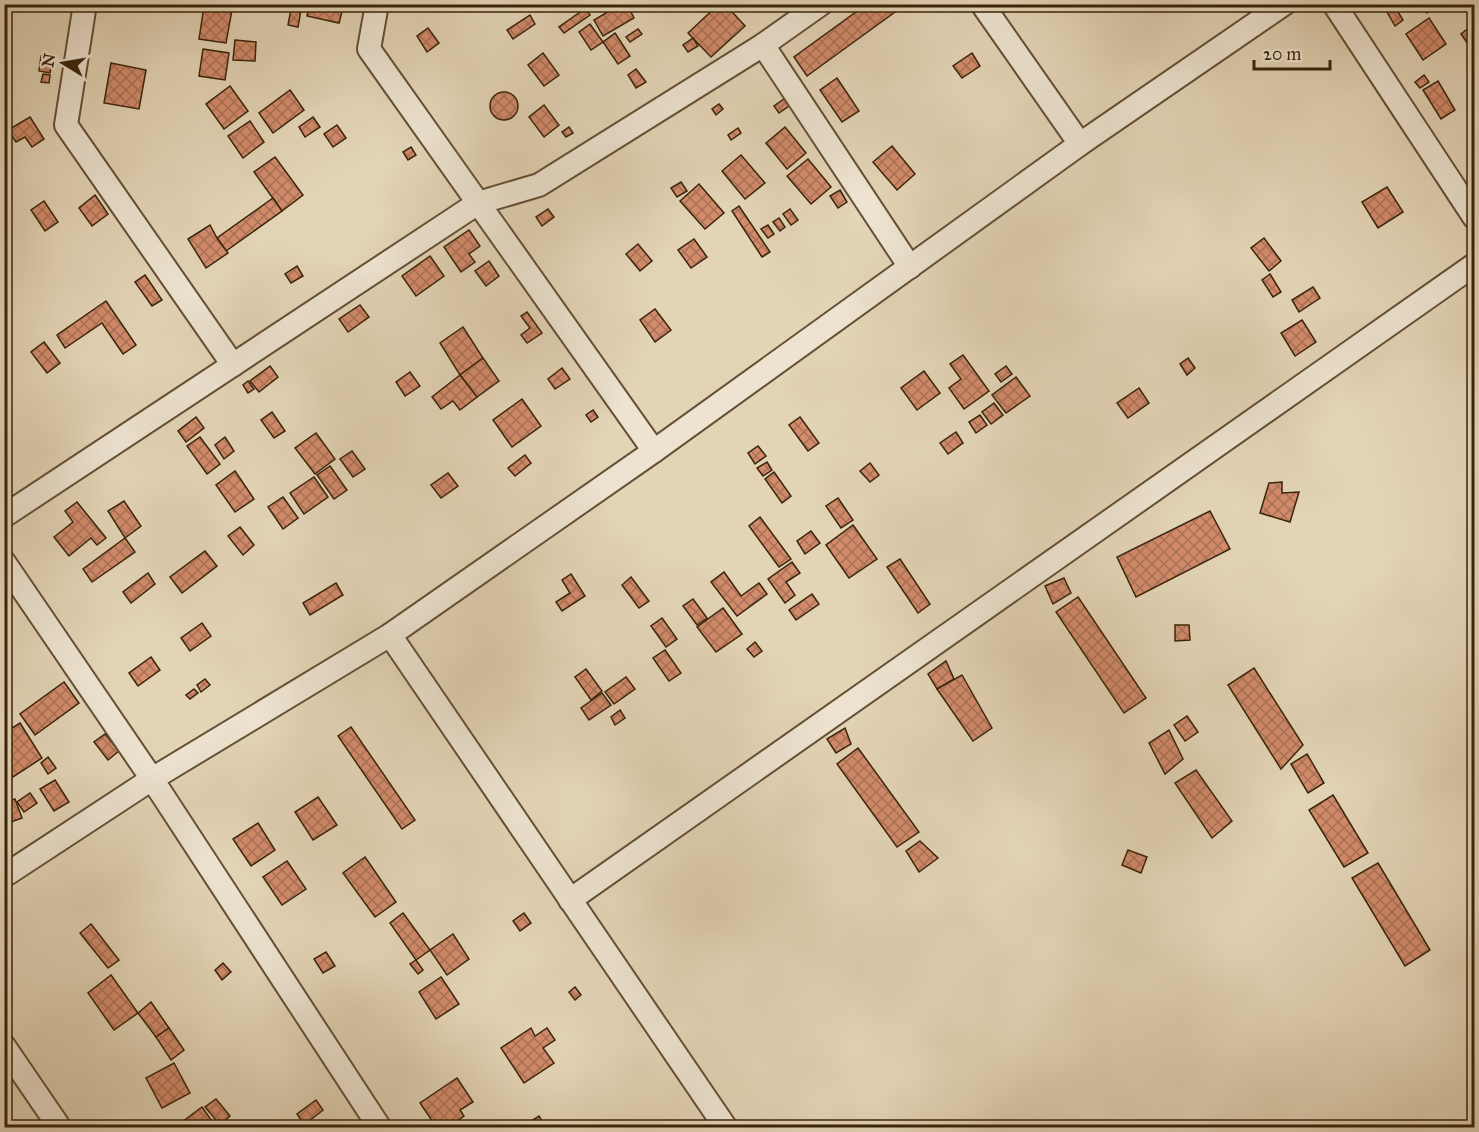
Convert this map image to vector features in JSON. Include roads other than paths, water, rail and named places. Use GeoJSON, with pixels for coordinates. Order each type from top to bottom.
{"type":"FeatureCollection","features":[{"type":"Feature","properties":{"kind":"street"},"geometry":{"type":"LineString","coordinates":[[86,4],[66,124],[233,365]]}},
{"type":"Feature","properties":{"kind":"street"},"geometry":{"type":"LineString","coordinates":[[4,516],[478,203],[538,185],[763,45],[821,4]]}},
{"type":"Feature","properties":{"kind":"street"},"geometry":{"type":"LineString","coordinates":[[982,4],[1080,144]]}},
{"type":"Feature","properties":{"kind":"street"},"geometry":{"type":"LineString","coordinates":[[4,876],[152,779],[390,635],[654,451],[1080,144],[1284,4]]}},
{"type":"Feature","properties":{"kind":"street"},"geometry":{"type":"LineString","coordinates":[[1334,4],[1474,217]]}},
{"type":"Feature","properties":{"kind":"street"},"geometry":{"type":"LineString","coordinates":[[378,5],[369,49],[654,451]]}},
{"type":"Feature","properties":{"kind":"street"},"geometry":{"type":"LineString","coordinates":[[763,45],[910,267]]}},
{"type":"Feature","properties":{"kind":"street"},"geometry":{"type":"LineString","coordinates":[[570,900],[1474,265]]}},
{"type":"Feature","properties":{"kind":"street"},"geometry":{"type":"LineString","coordinates":[[4,562],[152,779],[380,1128]]}},
{"type":"Feature","properties":{"kind":"street"},"geometry":{"type":"LineString","coordinates":[[390,635],[726,1128]]}},
{"type":"Feature","properties":{"kind":"street"},"geometry":{"type":"LineString","coordinates":[[4,1046],[60,1128]]}}]}
